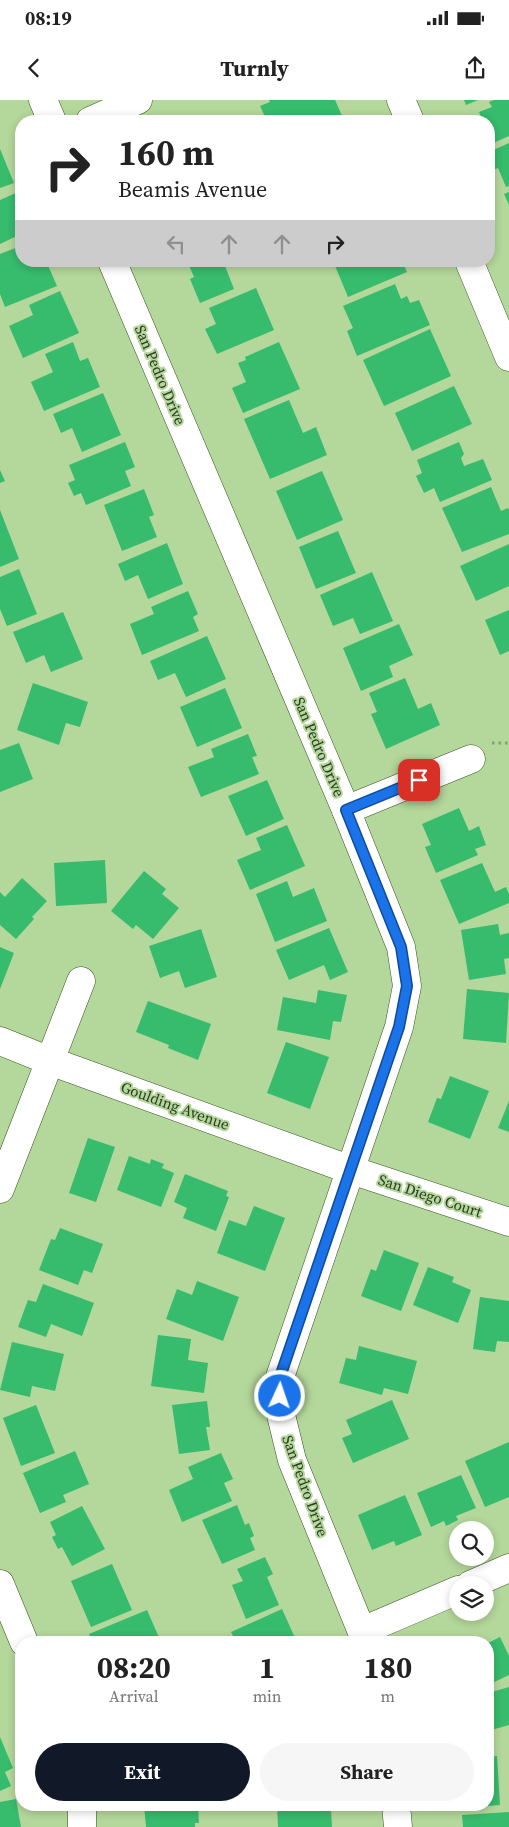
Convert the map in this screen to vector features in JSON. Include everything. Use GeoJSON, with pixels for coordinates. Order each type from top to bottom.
{"type":"FeatureCollection","features":[{"type":"Feature","properties":{"kind":"street"},"geometry":{"type":"LineString","coordinates":[[43,100],[49,115]]}},
{"type":"Feature","properties":{"kind":"street"},"geometry":{"type":"LineString","coordinates":[[104,115],[138,100]]}},
{"type":"Feature","properties":{"kind":"street"},"geometry":{"type":"LineString","coordinates":[[401,100],[407,115]]}},
{"type":"Feature","properties":{"kind":"street","name":"San Pedro Drive"},"geometry":{"type":"LineString","coordinates":[[115,267],[346,810],[401,947],[407,986],[399,1027],[280,1377],[281,1415],[292,1460],[364,1636]]}},
{"type":"Feature","properties":{"kind":"street"},"geometry":{"type":"LineString","coordinates":[[472,267],[509,357]]}},
{"type":"Feature","properties":{"kind":"street"},"geometry":{"type":"LineString","coordinates":[[346,810],[471,759]]}},
{"type":"Feature","properties":{"kind":"street"},"geometry":{"type":"LineString","coordinates":[[0,1189],[81,981]]}},
{"type":"Feature","properties":{"kind":"street","name":"Goulding Avenue"},"geometry":{"type":"LineString","coordinates":[[0,1041],[50,1061],[351,1170]]}},
{"type":"Feature","properties":{"kind":"street","name":"San Diego Court"},"geometry":{"type":"LineString","coordinates":[[351,1170],[509,1222]]}},
{"type":"Feature","properties":{"kind":"street"},"geometry":{"type":"LineString","coordinates":[[491,1576],[509,1568]]}},
{"type":"Feature","properties":{"kind":"street"},"geometry":{"type":"LineString","coordinates":[[0,1584],[22,1636]]}},
{"type":"Feature","properties":{"kind":"street"},"geometry":{"type":"LineString","coordinates":[[366,1636],[449,1594]]}},
{"type":"Feature","properties":{"kind":"street"},"geometry":{"type":"LineString","coordinates":[[82,1811],[82,1827]]}},
{"type":"Feature","properties":{"kind":"street"},"geometry":{"type":"LineString","coordinates":[[397,1811],[398,1827]]}},
{"type":"Feature","properties":{"kind":"building"},"geometry":{"type":"Polygon","coordinates":[[[269,100],[335,100],[342,115],[264,115],[260,106],[270,102],[269,100]]]}},
{"type":"Feature","properties":{"kind":"building"},"geometry":{"type":"Polygon","coordinates":[[[464,100],[478,100],[466,105],[464,100]]]}},
{"type":"Feature","properties":{"kind":"building"},"geometry":{"type":"Polygon","coordinates":[[[509,100],[509,136],[495,142],[495,115],[480,115],[479,112],[492,107],[489,102],[509,100]]]}},
{"type":"Feature","properties":{"kind":"building"},"geometry":{"type":"Polygon","coordinates":[[[509,143],[509,186],[506,187],[498,168],[495,169],[495,149],[509,143]]]}},
{"type":"Feature","properties":{"kind":"building"},"geometry":{"type":"Polygon","coordinates":[[[0,149],[14,183],[0,188],[0,149]]]}},
{"type":"Feature","properties":{"kind":"building"},"geometry":{"type":"Polygon","coordinates":[[[509,192],[509,205],[504,194],[509,192]]]}},
{"type":"Feature","properties":{"kind":"building"},"geometry":{"type":"Polygon","coordinates":[[[15,193],[15,237],[0,244],[0,200],[15,193]]]}},
{"type":"Feature","properties":{"kind":"building"},"geometry":{"type":"Polygon","coordinates":[[[15,248],[15,267],[49,267],[57,286],[5,307],[0,294],[0,254],[15,248]]]}},
{"type":"Feature","properties":{"kind":"building"},"geometry":{"type":"Polygon","coordinates":[[[190,267],[225,267],[234,289],[200,303],[190,279],[194,277],[190,267]]]}},
{"type":"Feature","properties":{"kind":"building"},"geometry":{"type":"Polygon","coordinates":[[[336,267],[405,267],[407,272],[348,297],[336,267]]]}},
{"type":"Feature","properties":{"kind":"building"},"geometry":{"type":"Polygon","coordinates":[[[395,284],[401,299],[407,296],[410,303],[419,300],[430,325],[357,356],[347,331],[353,328],[343,306],[395,284]]]}},
{"type":"Feature","properties":{"kind":"building"},"geometry":{"type":"Polygon","coordinates":[[[256,288],[274,330],[217,354],[205,329],[216,324],[209,308],[256,288]]]}},
{"type":"Feature","properties":{"kind":"building"},"geometry":{"type":"Polygon","coordinates":[[[60,291],[79,333],[23,358],[9,326],[33,315],[29,305],[60,291]]]}},
{"type":"Feature","properties":{"kind":"building"},"geometry":{"type":"Polygon","coordinates":[[[430,329],[451,376],[384,406],[363,360],[430,329]]]}},
{"type":"Feature","properties":{"kind":"building"},"geometry":{"type":"Polygon","coordinates":[[[73,342],[80,361],[88,358],[100,387],[44,411],[31,382],[53,372],[45,354],[73,342]]]}},
{"type":"Feature","properties":{"kind":"building"},"geometry":{"type":"Polygon","coordinates":[[[279,342],[300,389],[243,413],[232,388],[246,382],[238,363],[246,360],[245,357],[279,342]]]}},
{"type":"Feature","properties":{"kind":"building"},"geometry":{"type":"Polygon","coordinates":[[[454,386],[472,424],[412,451],[395,413],[454,386]]]}},
{"type":"Feature","properties":{"kind":"building"},"geometry":{"type":"Polygon","coordinates":[[[103,393],[121,435],[82,452],[72,428],[61,433],[53,414],[103,393]]]}},
{"type":"Feature","properties":{"kind":"building"},"geometry":{"type":"Polygon","coordinates":[[[289,400],[303,433],[316,427],[327,455],[270,479],[244,419],[289,400]]]}},
{"type":"Feature","properties":{"kind":"building"},"geometry":{"type":"Polygon","coordinates":[[[125,442],[135,467],[125,471],[131,486],[86,505],[81,493],[74,496],[68,483],[75,480],[69,465],[125,442]]]}},
{"type":"Feature","properties":{"kind":"building"},"geometry":{"type":"Polygon","coordinates":[[[459,442],[464,454],[461,458],[464,466],[483,459],[492,480],[440,502],[434,488],[424,493],[416,476],[422,473],[417,460],[459,442]]]}},
{"type":"Feature","properties":{"kind":"building"},"geometry":{"type":"Polygon","coordinates":[[[0,470],[5,481],[0,483],[0,470]]]}},
{"type":"Feature","properties":{"kind":"building"},"geometry":{"type":"Polygon","coordinates":[[[322,471],[343,520],[297,540],[276,491],[322,471]]]}},
{"type":"Feature","properties":{"kind":"building"},"geometry":{"type":"Polygon","coordinates":[[[491,487],[501,511],[508,508],[509,510],[509,534],[462,552],[442,508],[491,487]]]}},
{"type":"Feature","properties":{"kind":"building"},"geometry":{"type":"Polygon","coordinates":[[[144,489],[154,515],[149,517],[157,537],[122,551],[104,505],[144,489]]]}},
{"type":"Feature","properties":{"kind":"building"},"geometry":{"type":"Polygon","coordinates":[[[0,510],[19,559],[0,567],[0,510]]]}},
{"type":"Feature","properties":{"kind":"building"},"geometry":{"type":"Polygon","coordinates":[[[338,531],[356,573],[316,589],[299,547],[338,531]]]}},
{"type":"Feature","properties":{"kind":"building"},"geometry":{"type":"Polygon","coordinates":[[[167,543],[183,584],[148,599],[138,575],[125,581],[118,564],[167,543]]]}},
{"type":"Feature","properties":{"kind":"building"},"geometry":{"type":"Polygon","coordinates":[[[509,544],[509,586],[476,601],[460,566],[509,544]]]}},
{"type":"Feature","properties":{"kind":"building"},"geometry":{"type":"Polygon","coordinates":[[[19,569],[37,614],[7,626],[0,609],[0,577],[19,569]]]}},
{"type":"Feature","properties":{"kind":"building"},"geometry":{"type":"Polygon","coordinates":[[[372,572],[393,621],[360,634],[353,618],[333,626],[320,595],[372,572]]]}},
{"type":"Feature","properties":{"kind":"building"},"geometry":{"type":"Polygon","coordinates":[[[188,591],[198,614],[193,617],[199,631],[142,655],[130,624],[154,614],[151,607],[188,591]]]}},
{"type":"Feature","properties":{"kind":"building"},"geometry":{"type":"Polygon","coordinates":[[[509,610],[509,651],[500,655],[485,620],[509,610]]]}},
{"type":"Feature","properties":{"kind":"building"},"geometry":{"type":"Polygon","coordinates":[[[63,612],[83,659],[51,672],[44,655],[26,663],[13,632],[63,612]]]}},
{"type":"Feature","properties":{"kind":"building"},"geometry":{"type":"Polygon","coordinates":[[[399,624],[413,655],[389,666],[393,677],[361,691],[343,648],[399,624]]]}},
{"type":"Feature","properties":{"kind":"building"},"geometry":{"type":"Polygon","coordinates":[[[207,636],[226,679],[186,697],[175,673],[158,680],[150,661],[207,636]]]}},
{"type":"Feature","properties":{"kind":"building"},"geometry":{"type":"Polygon","coordinates":[[[405,678],[418,709],[431,703],[440,725],[386,749],[371,714],[377,712],[369,693],[405,678]]]}},
{"type":"Feature","properties":{"kind":"building"},"geometry":{"type":"Polygon","coordinates":[[[33,683],[88,702],[80,727],[66,723],[59,745],[17,730],[33,683]]]}},
{"type":"Feature","properties":{"kind":"building"},"geometry":{"type":"Polygon","coordinates":[[[225,688],[242,728],[197,747],[180,707],[225,688]]]}},
{"type":"Feature","properties":{"kind":"building"},"geometry":{"type":"Polygon","coordinates":[[[248,734],[257,756],[252,757],[259,774],[201,797],[188,767],[214,757],[211,749],[248,734]]]}},
{"type":"Feature","properties":{"kind":"building"},"geometry":{"type":"Polygon","coordinates":[[[19,743],[33,779],[0,792],[0,750],[19,743]]]}},
{"type":"Feature","properties":{"kind":"building"},"geometry":{"type":"Polygon","coordinates":[[[267,780],[284,819],[246,836],[228,796],[267,780]]]}},
{"type":"Feature","properties":{"kind":"building"},"geometry":{"type":"Polygon","coordinates":[[[459,808],[469,831],[479,826],[486,845],[475,849],[478,855],[436,873],[425,847],[431,845],[422,824],[459,808]]]}},
{"type":"Feature","properties":{"kind":"building"},"geometry":{"type":"Polygon","coordinates":[[[287,825],[305,866],[250,890],[237,860],[261,850],[256,838],[287,825]]]}},
{"type":"Feature","properties":{"kind":"building"},"geometry":{"type":"Polygon","coordinates":[[[105,860],[107,903],[56,906],[54,863],[105,860]]]}},
{"type":"Feature","properties":{"kind":"building"},"geometry":{"type":"Polygon","coordinates":[[[482,863],[495,892],[506,887],[509,894],[509,903],[459,924],[440,880],[482,863]]]}},
{"type":"Feature","properties":{"kind":"building"},"geometry":{"type":"Polygon","coordinates":[[[144,871],[166,889],[162,894],[179,908],[153,939],[136,925],[133,929],[111,911],[144,871]]]}},
{"type":"Feature","properties":{"kind":"building"},"geometry":{"type":"Polygon","coordinates":[[[22,878],[47,901],[32,917],[34,919],[16,939],[0,925],[0,892],[5,897],[22,878]]]}},
{"type":"Feature","properties":{"kind":"building"},"geometry":{"type":"Polygon","coordinates":[[[287,881],[293,897],[314,888],[327,921],[275,942],[256,894],[287,881]]]}},
{"type":"Feature","properties":{"kind":"building"},"geometry":{"type":"Polygon","coordinates":[[[498,924],[500,935],[509,933],[509,958],[504,959],[506,974],[469,980],[461,930],[498,924]]]}},
{"type":"Feature","properties":{"kind":"building"},"geometry":{"type":"Polygon","coordinates":[[[329,928],[348,972],[330,980],[324,965],[289,980],[276,950],[329,928]]]}},
{"type":"Feature","properties":{"kind":"building"},"geometry":{"type":"Polygon","coordinates":[[[201,929],[217,977],[185,988],[179,971],[160,978],[149,946],[201,929]]]}},
{"type":"Feature","properties":{"kind":"building"},"geometry":{"type":"Polygon","coordinates":[[[0,947],[14,953],[0,989],[0,947]]]}},
{"type":"Feature","properties":{"kind":"building"},"geometry":{"type":"Polygon","coordinates":[[[467,989],[509,993],[506,1043],[463,1039],[467,989]]]}},
{"type":"Feature","properties":{"kind":"building"},"geometry":{"type":"Polygon","coordinates":[[[318,990],[347,995],[341,1022],[333,1021],[330,1040],[277,1030],[283,997],[316,1003],[318,990]]]}},
{"type":"Feature","properties":{"kind":"building"},"geometry":{"type":"Polygon","coordinates":[[[148,1001],[211,1024],[198,1060],[168,1048],[169,1045],[136,1032],[148,1001]]]}},
{"type":"Feature","properties":{"kind":"building"},"geometry":{"type":"Polygon","coordinates":[[[286,1042],[329,1057],[310,1109],[267,1093],[286,1042]]]}},
{"type":"Feature","properties":{"kind":"building"},"geometry":{"type":"Polygon","coordinates":[[[450,1076],[489,1091],[470,1139],[428,1122],[437,1098],[441,1099],[450,1076]]]}},
{"type":"Feature","properties":{"kind":"building"},"geometry":{"type":"Polygon","coordinates":[[[509,1101],[509,1132],[498,1128],[509,1101]]]}},
{"type":"Feature","properties":{"kind":"building"},"geometry":{"type":"Polygon","coordinates":[[[88,1138],[115,1147],[96,1202],[69,1193],[88,1138]]]}},
{"type":"Feature","properties":{"kind":"building"},"geometry":{"type":"Polygon","coordinates":[[[129,1156],[150,1164],[151,1159],[164,1164],[162,1168],[174,1173],[161,1207],[117,1190],[129,1156]]]}},
{"type":"Feature","properties":{"kind":"building"},"geometry":{"type":"Polygon","coordinates":[[[185,1174],[228,1191],[226,1196],[229,1197],[216,1231],[183,1218],[187,1208],[174,1202],[185,1174]]]}},
{"type":"Feature","properties":{"kind":"building"},"geometry":{"type":"Polygon","coordinates":[[[254,1206],[285,1218],[265,1271],[217,1253],[229,1220],[246,1226],[254,1206]]]}},
{"type":"Feature","properties":{"kind":"building"},"geometry":{"type":"Polygon","coordinates":[[[60,1228],[103,1244],[92,1273],[84,1270],[78,1285],[39,1270],[51,1239],[55,1240],[60,1228]]]}},
{"type":"Feature","properties":{"kind":"building"},"geometry":{"type":"Polygon","coordinates":[[[384,1250],[419,1263],[401,1311],[361,1296],[371,1269],[376,1271],[384,1250]]]}},
{"type":"Feature","properties":{"kind":"building"},"geometry":{"type":"Polygon","coordinates":[[[428,1267],[454,1277],[452,1282],[471,1290],[458,1323],[413,1305],[428,1267]]]}},
{"type":"Feature","properties":{"kind":"building"},"geometry":{"type":"Polygon","coordinates":[[[197,1281],[239,1297],[223,1341],[166,1319],[177,1289],[192,1295],[197,1281]]]}},
{"type":"Feature","properties":{"kind":"building"},"geometry":{"type":"Polygon","coordinates":[[[43,1284],[94,1303],[82,1336],[51,1324],[46,1337],[18,1327],[28,1300],[36,1302],[43,1284]]]}},
{"type":"Feature","properties":{"kind":"building"},"geometry":{"type":"Polygon","coordinates":[[[480,1297],[509,1301],[509,1342],[497,1341],[495,1352],[473,1349],[480,1297]]]}},
{"type":"Feature","properties":{"kind":"building"},"geometry":{"type":"Polygon","coordinates":[[[158,1335],[191,1339],[188,1360],[208,1363],[204,1393],[151,1386],[158,1335]]]}},
{"type":"Feature","properties":{"kind":"building"},"geometry":{"type":"Polygon","coordinates":[[[12,1342],[64,1354],[55,1391],[32,1386],[30,1397],[0,1390],[12,1342]]]}},
{"type":"Feature","properties":{"kind":"building"},"geometry":{"type":"Polygon","coordinates":[[[359,1346],[417,1361],[408,1394],[384,1388],[382,1395],[339,1383],[346,1358],[356,1360],[359,1346]]]}},
{"type":"Feature","properties":{"kind":"building"},"geometry":{"type":"Polygon","coordinates":[[[392,1400],[409,1439],[353,1463],[342,1438],[352,1434],[346,1420],[392,1400]]]}},
{"type":"Feature","properties":{"kind":"building"},"geometry":{"type":"Polygon","coordinates":[[[207,1401],[210,1427],[206,1427],[210,1450],[179,1454],[172,1405],[207,1401]]]}},
{"type":"Feature","properties":{"kind":"building"},"geometry":{"type":"Polygon","coordinates":[[[36,1405],[55,1453],[21,1466],[3,1418],[36,1405]]]}},
{"type":"Feature","properties":{"kind":"building"},"geometry":{"type":"Polygon","coordinates":[[[509,1442],[509,1497],[485,1507],[465,1461],[509,1442]]]}},
{"type":"Feature","properties":{"kind":"building"},"geometry":{"type":"Polygon","coordinates":[[[75,1451],[89,1484],[63,1495],[66,1502],[40,1513],[23,1473],[75,1451]]]}},
{"type":"Feature","properties":{"kind":"building"},"geometry":{"type":"Polygon","coordinates":[[[221,1453],[233,1479],[224,1483],[232,1501],[182,1522],[169,1490],[193,1479],[188,1467],[221,1453]]]}},
{"type":"Feature","properties":{"kind":"building"},"geometry":{"type":"Polygon","coordinates":[[[461,1475],[476,1508],[456,1516],[458,1520],[449,1521],[449,1524],[446,1526],[444,1521],[431,1527],[417,1493],[461,1475]]]}},
{"type":"Feature","properties":{"kind":"building"},"geometry":{"type":"Polygon","coordinates":[[[405,1495],[422,1535],[396,1546],[394,1541],[372,1550],[358,1515],[405,1495]]]}},
{"type":"Feature","properties":{"kind":"building"},"geometry":{"type":"Polygon","coordinates":[[[237,1505],[245,1525],[249,1523],[254,1536],[250,1538],[255,1550],[222,1564],[202,1520],[237,1505]]]}},
{"type":"Feature","properties":{"kind":"building"},"geometry":{"type":"Polygon","coordinates":[[[82,1506],[105,1549],[72,1566],[62,1547],[58,1549],[52,1537],[56,1535],[50,1522],[82,1506]]]}},
{"type":"Feature","properties":{"kind":"building"},"geometry":{"type":"Polygon","coordinates":[[[265,1557],[273,1574],[267,1577],[279,1605],[246,1619],[232,1585],[243,1581],[237,1569],[265,1557]]]}},
{"type":"Feature","properties":{"kind":"building"},"geometry":{"type":"Polygon","coordinates":[[[112,1564],[132,1610],[91,1627],[71,1581],[112,1564]]]}},
{"type":"Feature","properties":{"kind":"building"},"geometry":{"type":"Polygon","coordinates":[[[282,1609],[294,1636],[233,1636],[231,1632],[282,1609]]]}},
{"type":"Feature","properties":{"kind":"building"},"geometry":{"type":"Polygon","coordinates":[[[147,1610],[158,1636],[90,1636],[89,1634],[147,1610]]]}},
{"type":"Feature","properties":{"kind":"building"},"geometry":{"type":"Polygon","coordinates":[[[500,1637],[509,1656],[509,1675],[494,1682],[494,1640],[500,1637]]]}},
{"type":"Feature","properties":{"kind":"building"},"geometry":{"type":"Polygon","coordinates":[[[509,1687],[509,1725],[494,1729],[494,1691],[509,1687]]]}},
{"type":"Feature","properties":{"kind":"building"},"geometry":{"type":"Polygon","coordinates":[[[0,1737],[13,1768],[5,1772],[11,1786],[0,1791],[0,1737]]]}},
{"type":"Feature","properties":{"kind":"building"},"geometry":{"type":"Polygon","coordinates":[[[494,1756],[497,1756],[500,1805],[494,1806],[494,1756]]]}},
{"type":"Feature","properties":{"kind":"building"},"geometry":{"type":"Polygon","coordinates":[[[15,1799],[15,1811],[18,1811],[21,1827],[0,1827],[0,1802],[15,1799]]]}},
{"type":"Feature","properties":{"kind":"building"},"geometry":{"type":"Polygon","coordinates":[[[145,1811],[198,1811],[199,1823],[195,1823],[195,1827],[146,1827],[145,1811]]]}},
{"type":"Feature","properties":{"kind":"building"},"geometry":{"type":"Polygon","coordinates":[[[277,1811],[331,1811],[332,1827],[278,1827],[277,1811]]]}},
{"type":"Feature","properties":{"kind":"building"},"geometry":{"type":"Polygon","coordinates":[[[509,1812],[509,1827],[463,1827],[462,1815],[509,1812]]]}},
{"type":"Feature","properties":{"kind":"route"},"geometry":{"type":"LineString","coordinates":[[280,1396],[280,1377],[399,1027],[407,986],[401,947],[346,810],[419,780]]}}]}
